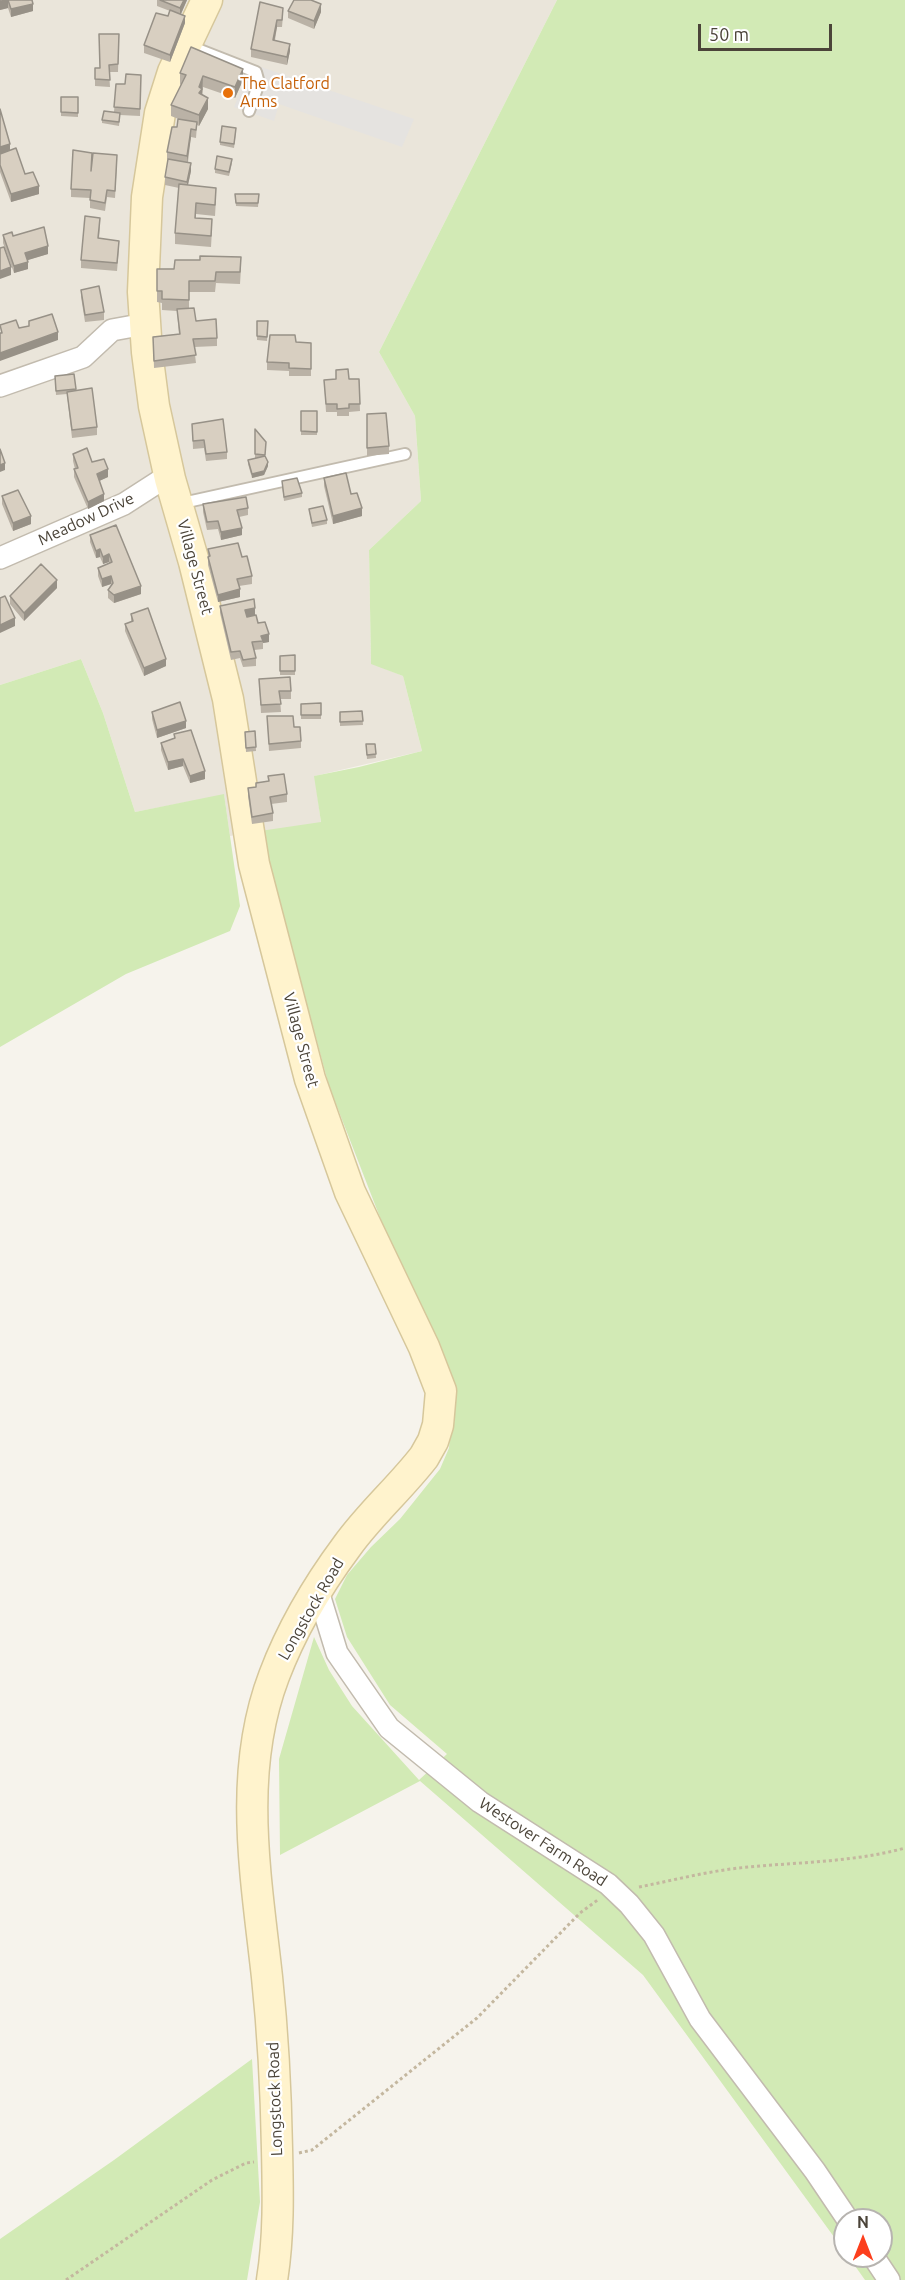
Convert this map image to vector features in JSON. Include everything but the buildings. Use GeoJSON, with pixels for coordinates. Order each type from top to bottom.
{"type":"FeatureCollection","features":[{"type":"Feature","properties":{"kind":"street","name":"Village Street"},"geometry":{"type":"LineString","coordinates":[[207,0],[173,72],[154,141],[144,248],[145,324],[154,406],[169,475],[206,606],[228,699],[256,873],[310,1079],[328,1133]]}},
{"type":"Feature","properties":{"kind":"street"},"geometry":{"type":"LineString","coordinates":[[0,386],[83,357],[112,330],[145,324]]}},
{"type":"Feature","properties":{"kind":"street","name":"Meadow Drive"},"geometry":{"type":"LineString","coordinates":[[0,558],[124,504],[169,475]]}},
{"type":"Feature","properties":{"kind":"street","name":"Longstock Road"},"geometry":{"type":"LineString","coordinates":[[272,2280],[277,2228],[274,2058],[252,1834],[252,1770],[261,1722],[274,1676],[288,1645],[318,1591],[347,1546],[424,1457],[433,1441],[441,1407],[441,1391],[434,1370],[350,1192],[328,1133]]}},
{"type":"Feature","properties":{"kind":"street","name":"Westover Farm Road"},"geometry":{"type":"LineString","coordinates":[[318,1591],[337,1653],[388,1728],[480,1802],[608,1884],[628,1904],[654,1935],[699,2019],[815,2171],[840,2208]]}},
{"type":"Feature","properties":{"kind":"lane"},"geometry":{"type":"LineString","coordinates":[[186,45],[256,72],[259,82],[249,111]]}},
{"type":"Feature","properties":{"kind":"lane"},"geometry":{"type":"LineString","coordinates":[[178,504],[405,454]]}},
{"type":"Feature","properties":{"kind":"path"},"geometry":{"type":"LineString","coordinates":[[632,1888],[746,1867],[832,1862],[905,1848]]}},
{"type":"Feature","properties":{"kind":"path"},"geometry":{"type":"LineString","coordinates":[[295,2154],[312,2150],[447,2044],[477,2018],[580,1913],[599,1899]]}},
{"type":"Feature","properties":{"kind":"path"},"geometry":{"type":"LineString","coordinates":[[66,2280],[212,2180],[246,2163],[256,2162]]}},
{"type":"Feature","properties":{"kind":"shaded area"},"geometry":{"type":"Polygon","coordinates":[[[0,0],[557,0],[379,352],[415,416],[421,501],[369,550],[371,663],[403,676],[422,751],[315,776],[321,823],[230,836],[224,795],[135,812],[103,713],[81,659],[0,685],[0,0]]]}},
{"type":"Feature","properties":{"kind":"shaded area"},"geometry":{"type":"Polygon","coordinates":[[[205,48],[414,119],[402,147],[279,104],[274,121],[234,107],[246,78],[200,59],[205,48]]]}},
{"type":"Feature","properties":{"kind":"green space"},"geometry":{"type":"Polygon","coordinates":[[[557,0],[905,0],[905,2280],[865,2280],[856,2268],[893,2268],[893,2208],[833,2208],[833,2236],[643,1975],[420,1781],[280,1855],[279,1759],[314,1637],[329,1670],[352,1706],[419,1780],[447,1754],[390,1705],[347,1637],[335,1599],[347,1575],[371,1547],[400,1519],[440,1469],[449,1448],[451,1418],[441,1359],[381,1220],[329,1086],[260,831],[321,822],[314,776],[422,751],[403,676],[371,664],[369,550],[421,501],[415,416],[379,352],[557,0]]]}},
{"type":"Feature","properties":{"kind":"green space"},"geometry":{"type":"Polygon","coordinates":[[[81,659],[103,713],[135,812],[224,794],[240,906],[230,931],[126,974],[0,1047],[0,685],[81,659]]]}},
{"type":"Feature","properties":{"kind":"green space"},"geometry":{"type":"Polygon","coordinates":[[[252,2059],[260,2202],[247,2280],[0,2280],[0,2239],[114,2160],[252,2059]]]}},
{"type":"Feature","properties":{"kind":"place","name":"The Clatford Arms"},"geometry":{"type":"Point","coordinates":[228,93]}}]}
